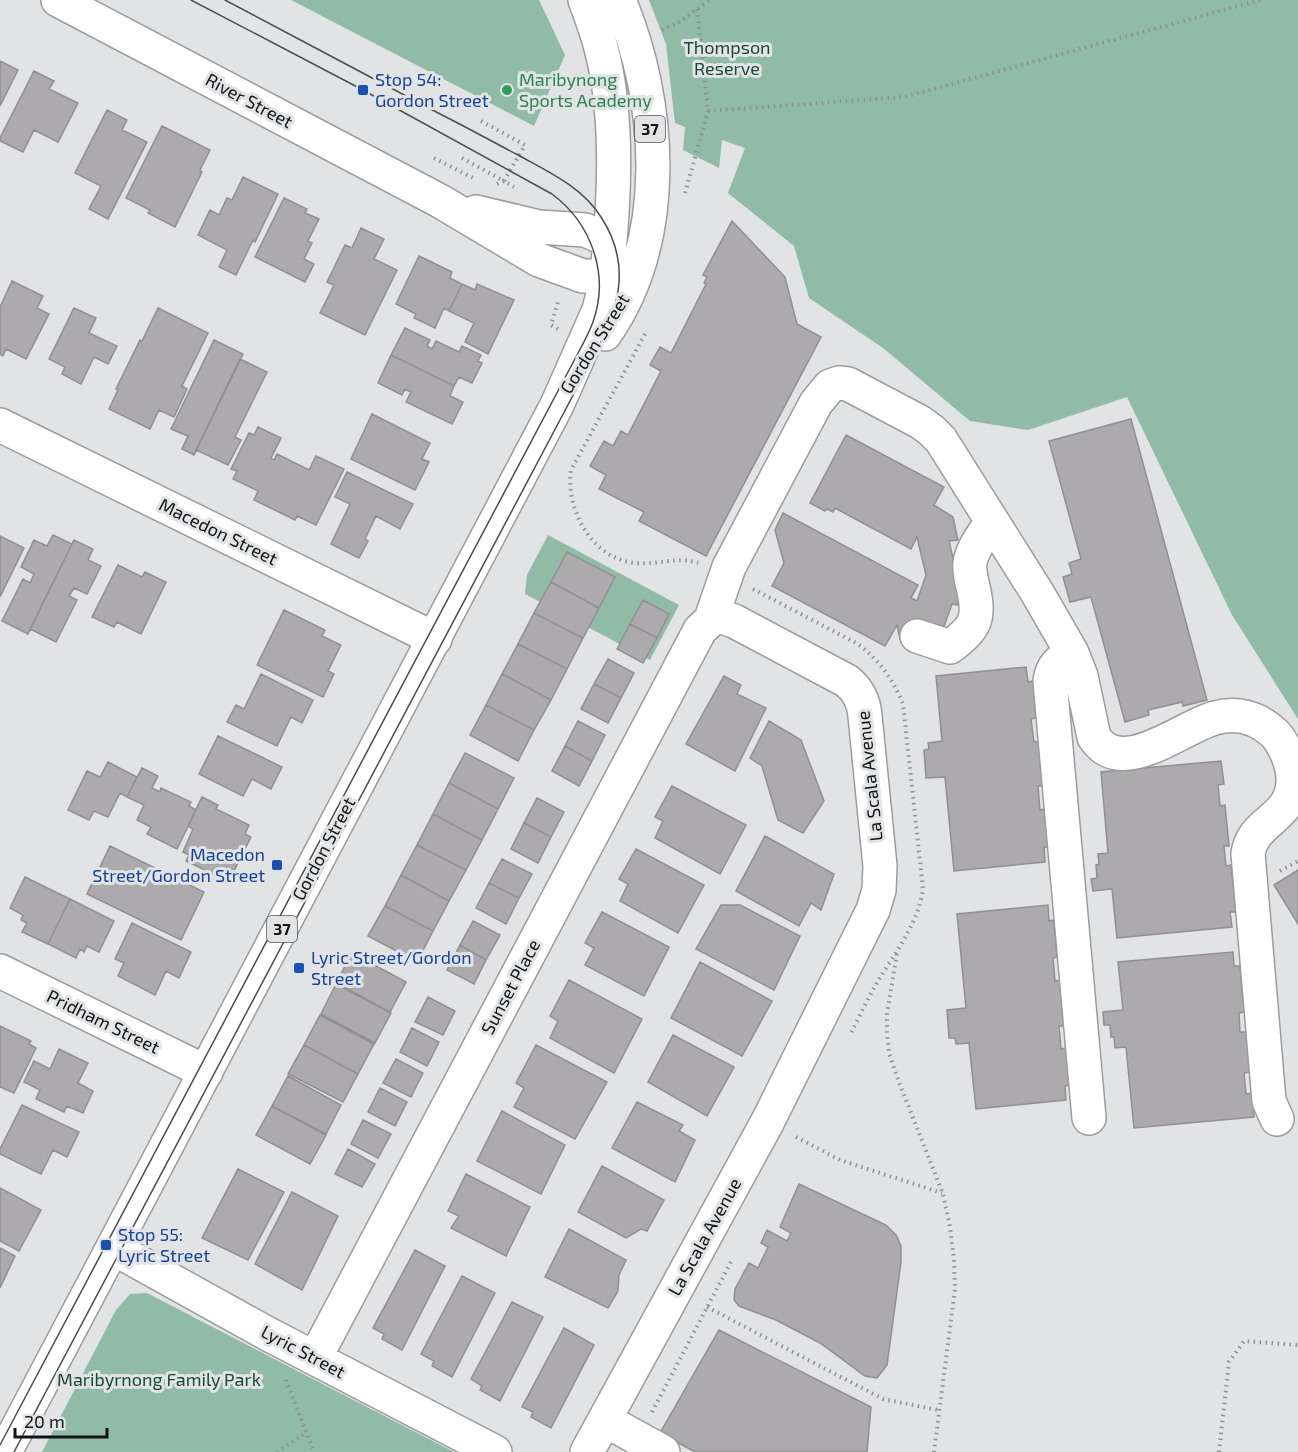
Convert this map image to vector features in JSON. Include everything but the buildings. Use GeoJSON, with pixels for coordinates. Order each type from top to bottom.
{"type":"FeatureCollection","features":[{"type":"Feature","properties":{"kind":"street","name":"River Street"},"geometry":{"type":"LineString","coordinates":[[58,0],[440,201],[539,260],[583,276],[627,269]]}},
{"type":"Feature","properties":{"kind":"street","name":"37"},"geometry":{"type":"LineString","coordinates":[[585,0],[602,49],[610,105],[613,177],[609,240],[627,269]]}},
{"type":"Feature","properties":{"kind":"street","name":"Gordon Street"},"geometry":{"type":"LineString","coordinates":[[5,1452],[557,405],[599,310],[627,269],[647,227],[651,197],[650,124],[645,85],[619,0]]}},
{"type":"Feature","properties":{"kind":"street","name":"River Street"},"geometry":{"type":"LineString","coordinates":[[440,201],[529,226],[585,230],[609,240]]}},
{"type":"Feature","properties":{"kind":"street"},"geometry":{"type":"LineString","coordinates":[[711,619],[726,575],[816,403],[826,390],[839,383],[860,389],[931,430],[948,450],[1072,652],[1083,683],[1094,737],[1100,745],[1108,750],[1123,753],[1144,749],[1211,719],[1239,716],[1254,719],[1265,726],[1276,736],[1285,751],[1293,779],[1289,798],[1284,808],[1256,834],[1250,843],[1248,854],[1269,1101],[1277,1119]]}},
{"type":"Feature","properties":{"kind":"street","name":"Macedon Street"},"geometry":{"type":"LineString","coordinates":[[0,425],[435,639]]}},
{"type":"Feature","properties":{"kind":"street"},"geometry":{"type":"LineString","coordinates":[[917,636],[952,660],[976,619],[977,606],[970,575],[970,560],[992,521]]}},
{"type":"Feature","properties":{"kind":"street","name":"La Scala Avenue"},"geometry":{"type":"LineString","coordinates":[[587,1452],[768,1121],[873,910],[879,890],[880,866],[866,716],[857,690],[847,681],[746,626],[722,617],[711,619]]}},
{"type":"Feature","properties":{"kind":"street","name":"Sunset Place"},"geometry":{"type":"LineString","coordinates":[[315,1358],[697,636],[711,619]]}},
{"type":"Feature","properties":{"kind":"street"},"geometry":{"type":"LineString","coordinates":[[1072,652],[1058,662],[1052,671],[1050,681],[1089,1118]]}},
{"type":"Feature","properties":{"kind":"street","name":"Pridham Street"},"geometry":{"type":"LineString","coordinates":[[0,971],[206,1072]]}},
{"type":"Feature","properties":{"kind":"street","name":"Lyric Street"},"geometry":{"type":"LineString","coordinates":[[113,1248],[268,1334],[495,1452]]}},
{"type":"Feature","properties":{"kind":"street"},"geometry":{"type":"LineString","coordinates":[[605,1420],[651,1445]]}},
{"type":"Feature","properties":{"kind":"path"},"geometry":{"type":"LineString","coordinates":[[634,44],[681,21],[709,0]]}},
{"type":"Feature","properties":{"kind":"path"},"geometry":{"type":"LineString","coordinates":[[708,111],[904,97],[1260,0]]}},
{"type":"Feature","properties":{"kind":"path"},"geometry":{"type":"LineString","coordinates":[[651,197],[680,214],[708,111],[697,9]]}},
{"type":"Feature","properties":{"kind":"path"},"geometry":{"type":"LineString","coordinates":[[462,158],[504,181],[525,145],[481,121]]}},
{"type":"Feature","properties":{"kind":"path"},"geometry":{"type":"LineString","coordinates":[[647,330],[571,470],[572,494],[581,522],[591,540],[603,551],[620,560],[637,564],[678,559],[693,561],[726,575]]}},
{"type":"Feature","properties":{"kind":"path"},"geometry":{"type":"LineString","coordinates":[[845,1044],[877,983],[900,947],[895,963],[887,1013],[889,1053],[943,1194],[950,1227],[955,1289],[934,1452]]}},
{"type":"Feature","properties":{"kind":"path"},"geometry":{"type":"LineString","coordinates":[[768,1121],[840,1160],[943,1194]]}},
{"type":"Feature","properties":{"kind":"path"},"geometry":{"type":"LineString","coordinates":[[791,1146],[796,1137]]}},
{"type":"Feature","properties":{"kind":"path"},"geometry":{"type":"LineString","coordinates":[[651,1445],[707,1307],[735,1254]]}},
{"type":"Feature","properties":{"kind":"path"},"geometry":{"type":"LineString","coordinates":[[707,1307],[883,1399],[938,1410]]}},
{"type":"Feature","properties":{"kind":"path"},"geometry":{"type":"LineString","coordinates":[[268,1334],[314,1452]]}},
{"type":"Feature","properties":{"kind":"path"},"geometry":{"type":"LineString","coordinates":[[1219,1452],[1229,1362],[1244,1341],[1298,1345]]}},
{"type":"Feature","properties":{"kind":"path"},"geometry":{"type":"LineString","coordinates":[[277,1452],[306,1433]]}},
{"type":"Feature","properties":{"kind":"green space","name":"Maribynong Sports Academy"},"geometry":{"type":"Polygon","coordinates":[[[291,0],[539,0],[565,55],[534,126],[291,0]]]}},
{"type":"Feature","properties":{"kind":"green space","name":"Thompson Reserve"},"geometry":{"type":"Polygon","coordinates":[[[649,0],[1298,0],[1298,719],[1232,615],[1127,397],[1028,430],[970,421],[883,348],[809,298],[794,246],[728,193],[745,148],[722,140],[719,168],[683,150],[685,127],[675,123],[666,44],[649,0]]]}},
{"type":"Feature","properties":{"kind":"green space"},"geometry":{"type":"Polygon","coordinates":[[[548,535],[679,605],[650,660],[525,594],[527,575],[548,535]]]}},
{"type":"Feature","properties":{"kind":"green space","name":"Maribyrnong Family Park"},"geometry":{"type":"Polygon","coordinates":[[[147,1293],[454,1452],[42,1452],[116,1310],[130,1294],[147,1293]]]}},
{"type":"Feature","properties":{"kind":"tram line"},"geometry":{"type":"LineString","coordinates":[[0,1445],[584,343],[598,304],[598,268],[594,251],[577,219],[552,194],[363,90],[191,0]]}},
{"type":"Feature","properties":{"kind":"tram line"},"geometry":{"type":"LineString","coordinates":[[14,1452],[597,350],[612,317],[619,284],[619,267],[610,234],[593,206],[575,189],[518,155],[225,0]]}},
{"type":"Feature","properties":{"kind":"place","name":"Stop 54: Gordon Street"},"geometry":{"type":"Point","coordinates":[363,90]}},
{"type":"Feature","properties":{"kind":"place","name":"Maribynong Sports Academy"},"geometry":{"type":"Point","coordinates":[507,90]}},
{"type":"Feature","properties":{"kind":"place","name":"Macedon Street/Gordon Street"},"geometry":{"type":"Point","coordinates":[277,865]}},
{"type":"Feature","properties":{"kind":"place","name":"Lyric Street/Gordon Street"},"geometry":{"type":"Point","coordinates":[299,968]}},
{"type":"Feature","properties":{"kind":"place","name":"Stop 55: Lyric Street"},"geometry":{"type":"Point","coordinates":[106,1245]}}]}
